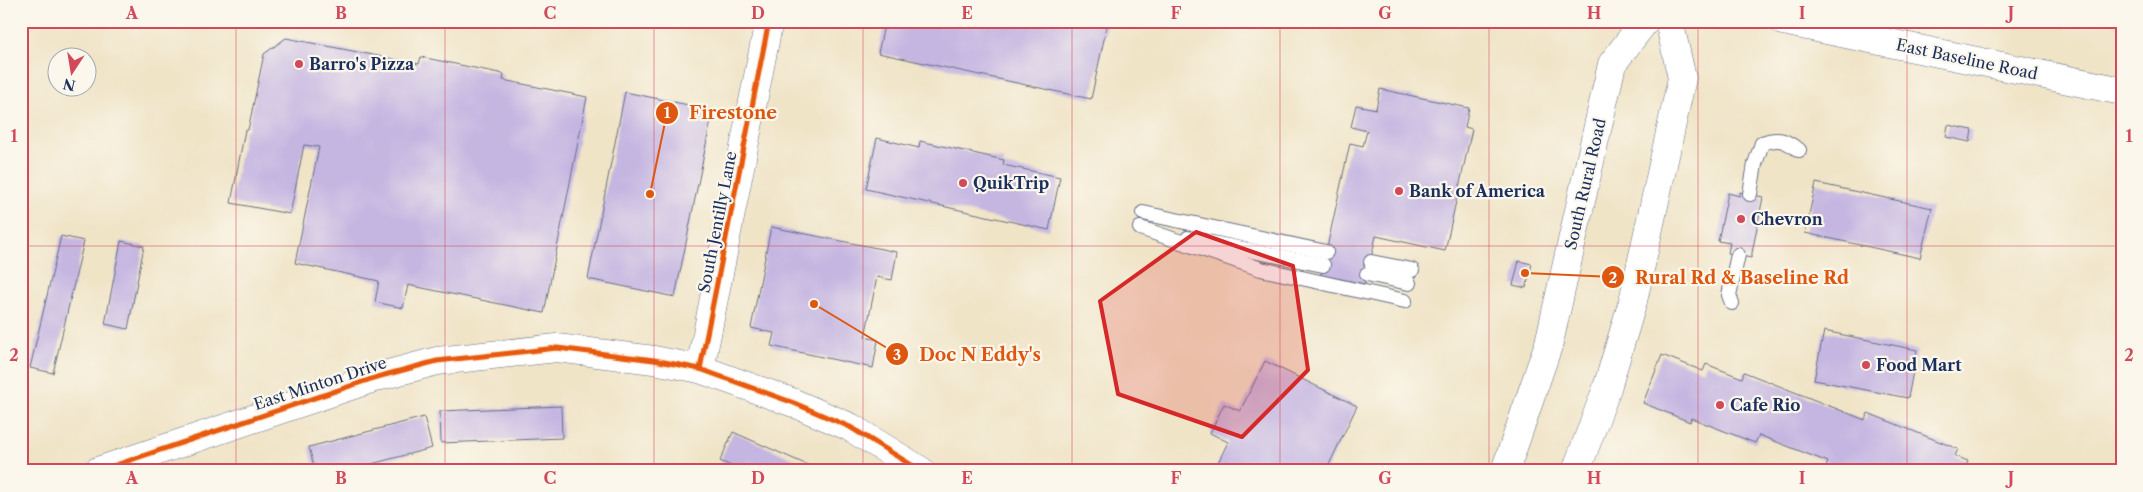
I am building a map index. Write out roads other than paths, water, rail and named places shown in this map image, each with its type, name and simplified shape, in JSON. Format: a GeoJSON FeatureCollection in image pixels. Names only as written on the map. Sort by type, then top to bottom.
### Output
{"type":"FeatureCollection","features":[{"type":"Feature","properties":{"kind":"main road","name":"South Jentilly Lane"},"geometry":{"type":"LineString","coordinates":[[700,369],[769,21]]}},
{"type":"Feature","properties":{"kind":"main road","name":"South Rural Road"},"geometry":{"type":"LineString","coordinates":[[1505,471],[1548,343],[1612,64],[1645,21]]}},
{"type":"Feature","properties":{"kind":"main road"},"geometry":{"type":"LineString","coordinates":[[1576,471],[1607,388],[1633,301],[1682,78],[1669,21]]}},
{"type":"Feature","properties":{"kind":"main road","name":"East Baseline Road"},"geometry":{"type":"LineString","coordinates":[[1783,21],[2122,91]]}},
{"type":"Feature","properties":{"kind":"main road","name":"East Minton Drive"},"geometry":{"type":"LineString","coordinates":[[98,471],[377,377],[438,361],[557,348],[635,357],[700,369],[794,403],[850,427],[921,471]]}},
{"type":"Feature","properties":{"kind":"lane"},"geometry":{"type":"LineString","coordinates":[[1750,194],[1755,164],[1762,143],[1771,140],[1784,140],[1799,150]]}},
{"type":"Feature","properties":{"kind":"lane"},"geometry":{"type":"LineString","coordinates":[[1144,213],[1324,258],[1140,228],[1261,269],[1405,301]]}},
{"type":"Feature","properties":{"kind":"lane"},"geometry":{"type":"LineString","coordinates":[[1732,303],[1729,295],[1738,255]]}},
{"type":"Feature","properties":{"kind":"lane"},"geometry":{"type":"LineString","coordinates":[[1369,268],[1411,276]]}},
{"type":"Feature","properties":{"kind":"place","name":"Barro's Pizza"},"geometry":{"type":"Point","coordinates":[299,64]}},
{"type":"Feature","properties":{"kind":"place","name":"QuikTrip"},"geometry":{"type":"Point","coordinates":[963,183]}},
{"type":"Feature","properties":{"kind":"place","name":"Bank of America"},"geometry":{"type":"Point","coordinates":[1399,191]}},
{"type":"Feature","properties":{"kind":"place","name":"Firestone"},"geometry":{"type":"Point","coordinates":[650,194]}},
{"type":"Feature","properties":{"kind":"place","name":"Chevron"},"geometry":{"type":"Point","coordinates":[1741,219]}},
{"type":"Feature","properties":{"kind":"place","name":"Rural Rd & Baseline Rd"},"geometry":{"type":"Point","coordinates":[1525,273]}},
{"type":"Feature","properties":{"kind":"place","name":"Doc N Eddy's"},"geometry":{"type":"Point","coordinates":[814,304]}},
{"type":"Feature","properties":{"kind":"place","name":"Food Mart"},"geometry":{"type":"Point","coordinates":[1866,365]}},
{"type":"Feature","properties":{"kind":"place","name":"Cafe Rio"},"geometry":{"type":"Point","coordinates":[1720,405]}}]}
